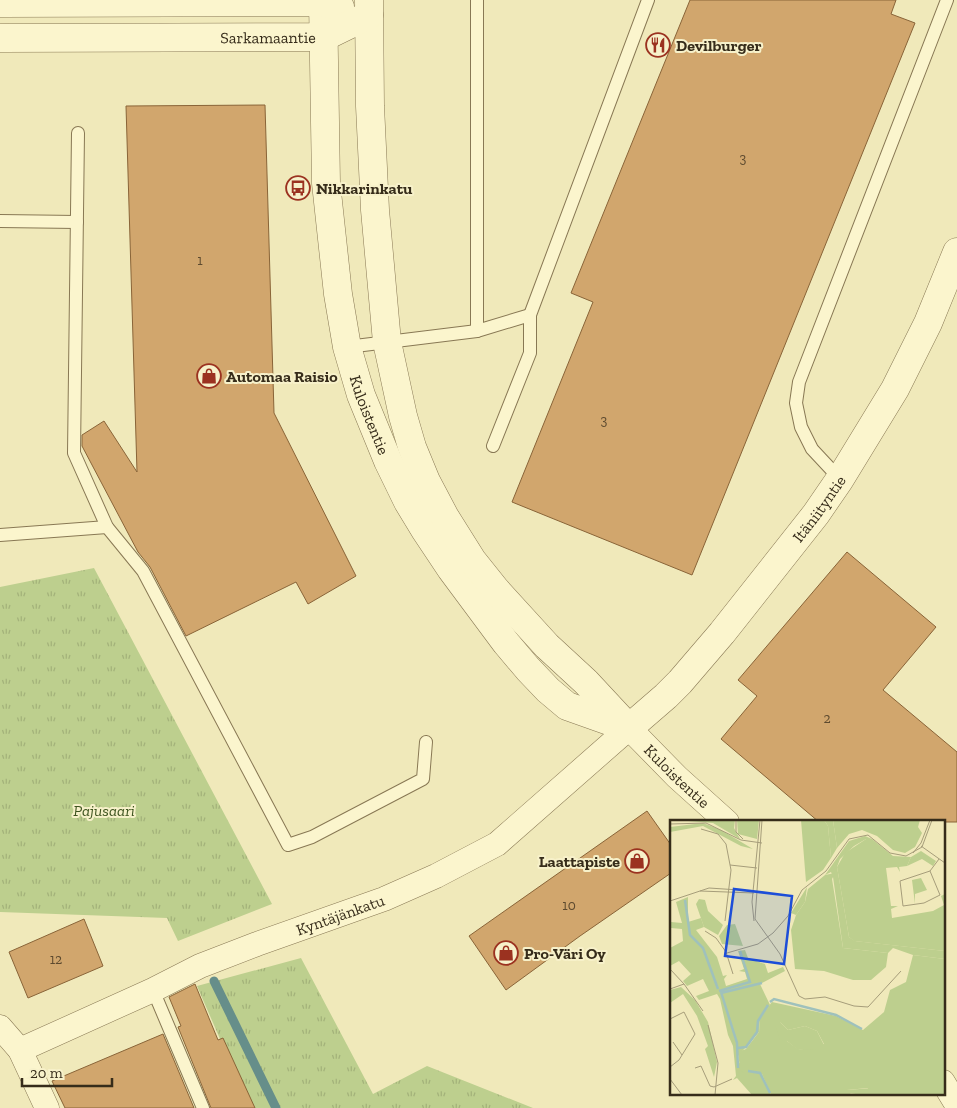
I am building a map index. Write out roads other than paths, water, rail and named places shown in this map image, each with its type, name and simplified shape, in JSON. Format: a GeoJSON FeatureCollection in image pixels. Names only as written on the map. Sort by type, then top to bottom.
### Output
{"type":"FeatureCollection","features":[{"type":"Feature","properties":{"kind":"street"},"geometry":{"type":"LineString","coordinates":[[0,3],[323,1],[369,8]]}},
{"type":"Feature","properties":{"kind":"street","name":"Kuloistentie"},"geometry":{"type":"LineString","coordinates":[[323,1],[326,183],[338,294],[347,347],[361,395],[388,461],[424,530],[471,598],[528,669],[567,706],[628,728]]}},
{"type":"Feature","properties":{"kind":"street","name":"Kuloistentie"},"geometry":{"type":"LineString","coordinates":[[369,8],[370,106],[375,210],[387,342],[403,416],[412,447],[426,481],[445,517],[472,560],[496,590],[547,646],[586,682],[628,728],[677,777],[725,820]]}},
{"type":"Feature","properties":{"kind":"street","name":"Sarkamaantie"},"geometry":{"type":"LineString","coordinates":[[0,38],[324,38],[369,8]]}},
{"type":"Feature","properties":{"kind":"street","name":"Itäniityntie"},"geometry":{"type":"LineString","coordinates":[[628,728],[680,682],[716,640],[816,514],[840,479],[895,389],[928,324],[957,252]]}},
{"type":"Feature","properties":{"kind":"street","name":"Kyntäjänkatu"},"geometry":{"type":"LineString","coordinates":[[20,1050],[153,990],[200,966],[384,899],[436,876],[497,844],[628,728]]}},
{"type":"Feature","properties":{"kind":"street"},"geometry":{"type":"LineString","coordinates":[[0,1027],[20,1050],[46,1108]]}},
{"type":"Feature","properties":{"kind":"street"},"geometry":{"type":"LineString","coordinates":[[944,1084],[957,1105]]}},
{"type":"Feature","properties":{"kind":"lane"},"geometry":{"type":"LineString","coordinates":[[477,331],[478,0]]}},
{"type":"Feature","properties":{"kind":"lane"},"geometry":{"type":"LineString","coordinates":[[493,446],[530,353],[530,315],[648,0]]}},
{"type":"Feature","properties":{"kind":"lane"},"geometry":{"type":"LineString","coordinates":[[840,479],[812,449],[801,428],[796,403],[799,382],[947,0]]}},
{"type":"Feature","properties":{"kind":"lane"},"geometry":{"type":"LineString","coordinates":[[78,133],[74,454],[107,527],[143,572],[288,845],[312,837],[423,779],[426,742]]}},
{"type":"Feature","properties":{"kind":"lane"},"geometry":{"type":"LineString","coordinates":[[0,220],[77,222]]}},
{"type":"Feature","properties":{"kind":"lane"},"geometry":{"type":"LineString","coordinates":[[347,347],[477,331],[530,315]]}},
{"type":"Feature","properties":{"kind":"lane"},"geometry":{"type":"LineString","coordinates":[[0,535],[107,527]]}},
{"type":"Feature","properties":{"kind":"lane"},"geometry":{"type":"LineString","coordinates":[[153,990],[204,1108]]}},
{"type":"Feature","properties":{"kind":"waterway"},"geometry":{"type":"LineString","coordinates":[[214,981],[276,1108]]}},
{"type":"Feature","properties":{"kind":"place","name":"Devilburger"},"geometry":{"type":"Point","coordinates":[658,45]}},
{"type":"Feature","properties":{"kind":"place","name":"Nikkarinkatu"},"geometry":{"type":"Point","coordinates":[298,188]}},
{"type":"Feature","properties":{"kind":"place","name":"Automaa Raisio"},"geometry":{"type":"Point","coordinates":[209,376]}},
{"type":"Feature","properties":{"kind":"place","name":"Laattapiste"},"geometry":{"type":"Point","coordinates":[637,861]}},
{"type":"Feature","properties":{"kind":"place","name":"Pro-Väri Oy"},"geometry":{"type":"Point","coordinates":[506,953]}},
{"type":"Feature","properties":{"kind":"park label","name":"Pajusaari"},"geometry":{"type":"Point","coordinates":[104,810]}}]}
